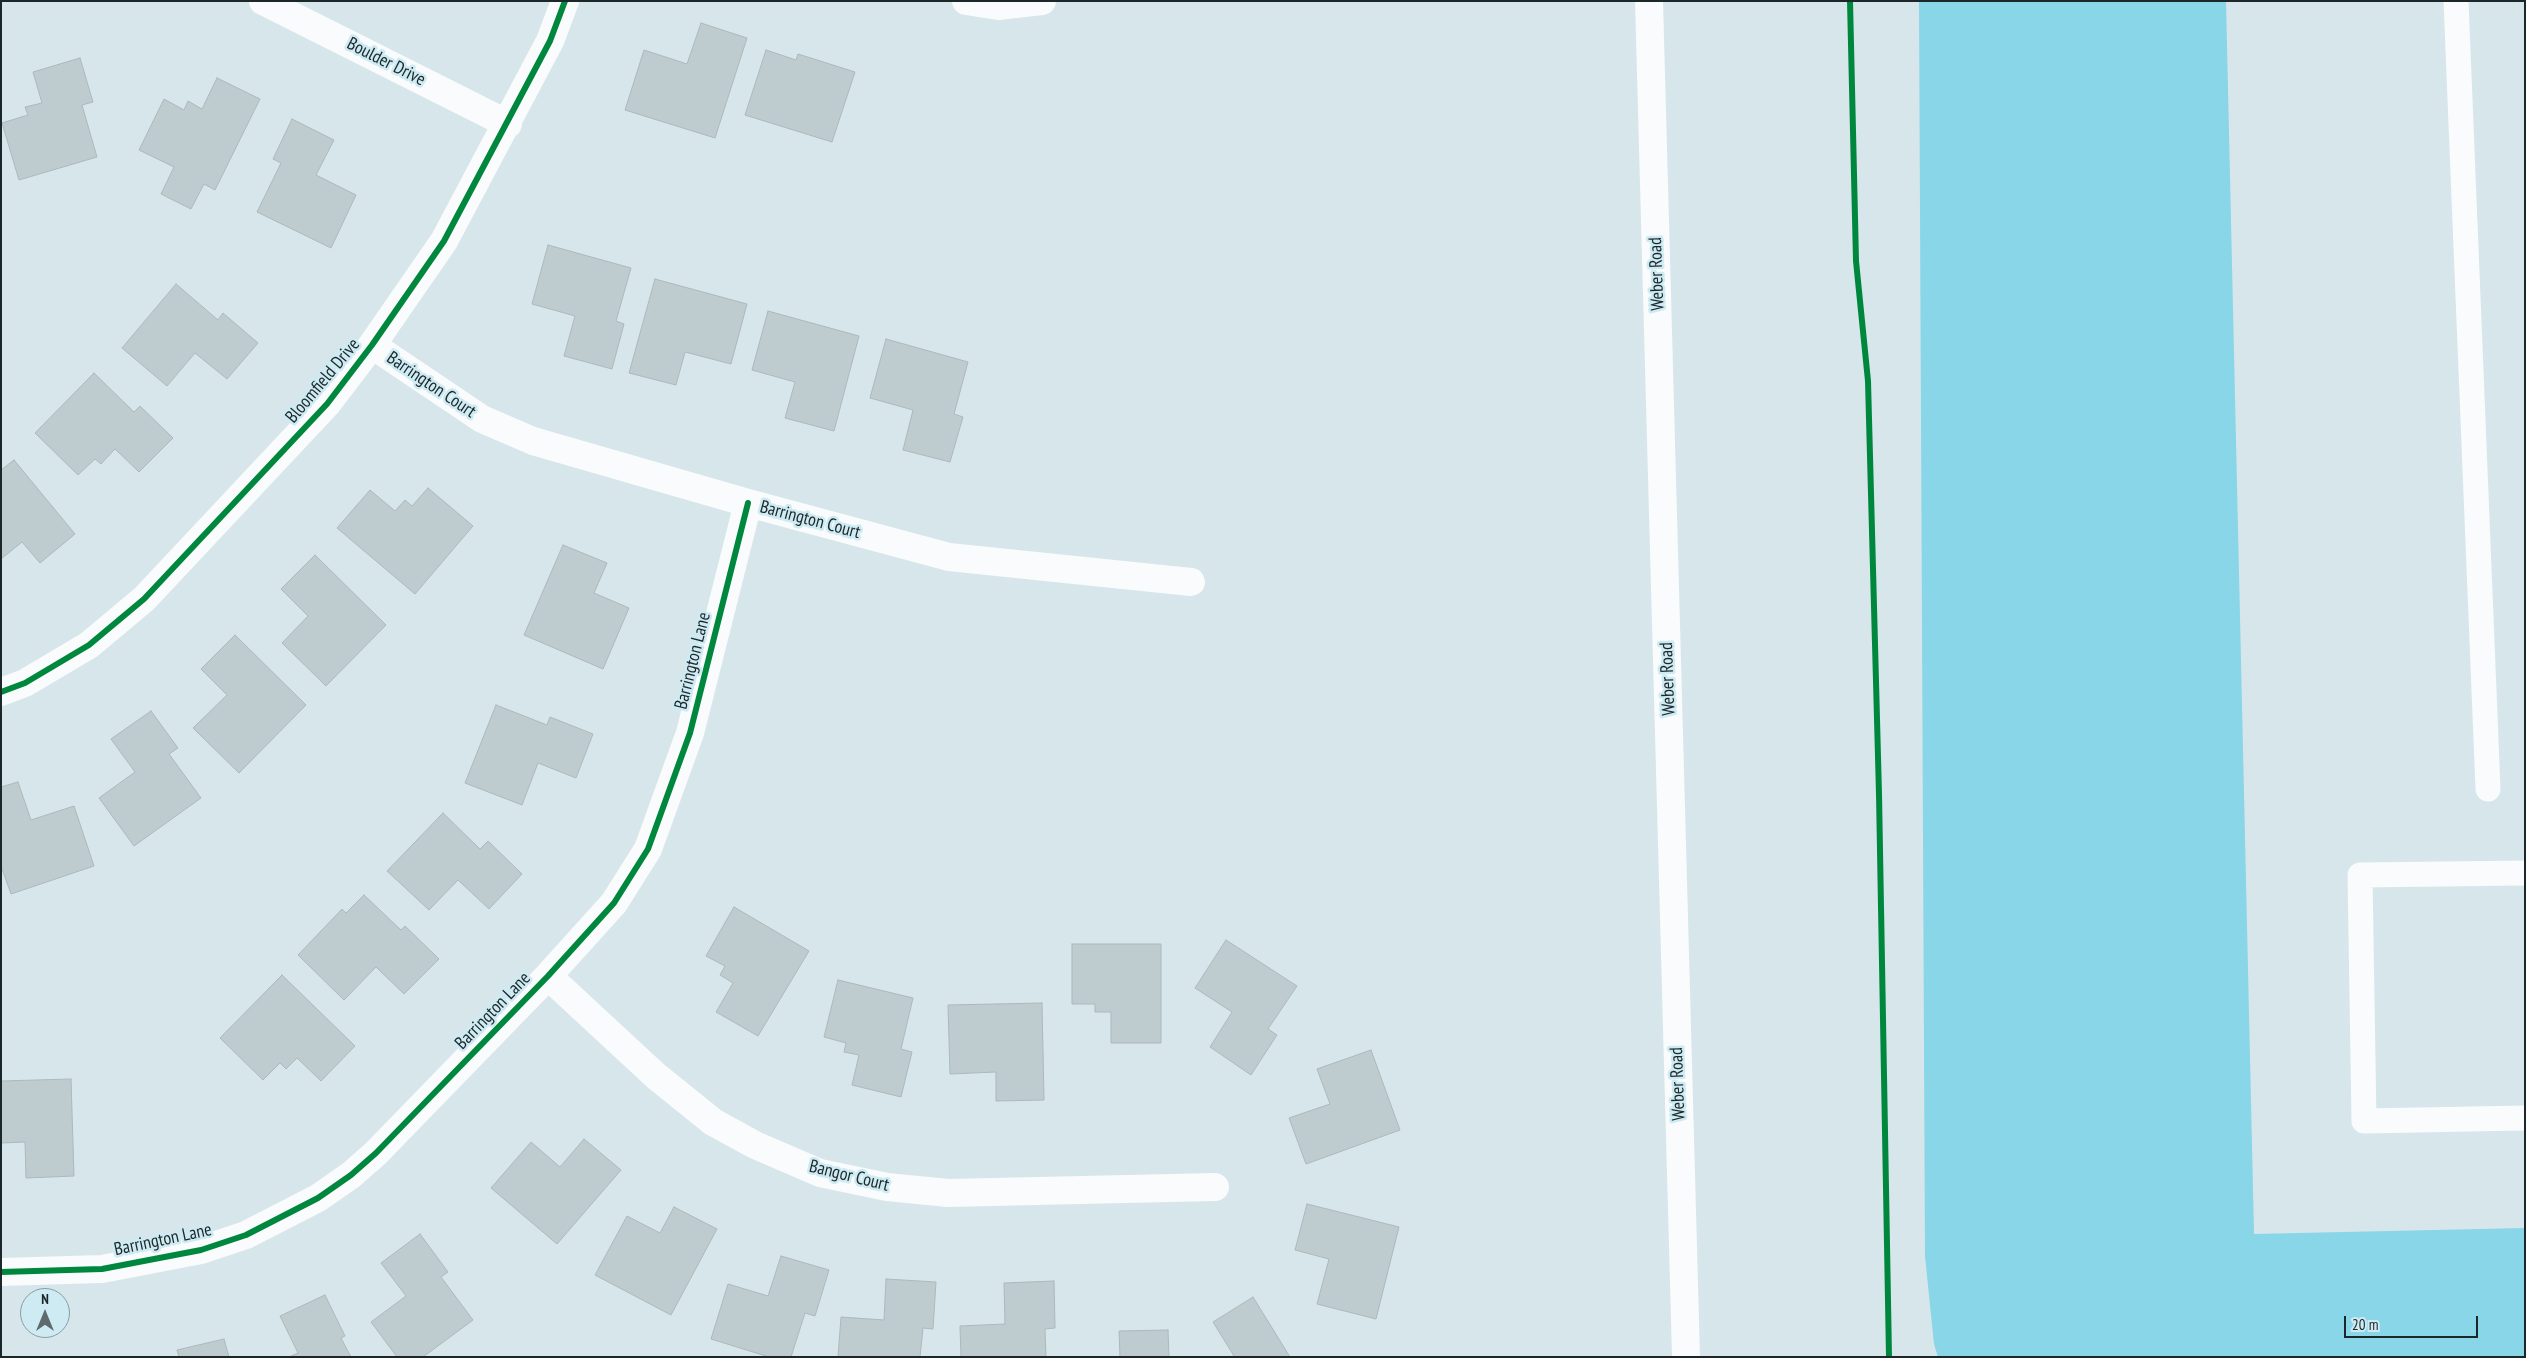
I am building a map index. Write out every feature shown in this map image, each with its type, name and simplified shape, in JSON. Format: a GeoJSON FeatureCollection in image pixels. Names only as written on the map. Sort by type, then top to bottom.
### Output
{"type":"FeatureCollection","features":[{"type":"Feature","properties":{"kind":"street","name":"Boulder Drive"},"geometry":{"type":"LineString","coordinates":[[264,1],[508,124]]}},
{"type":"Feature","properties":{"kind":"street","name":"Bloomfield Drive"},"geometry":{"type":"LineString","coordinates":[[1,692],[25,682],[89,645],[144,599],[327,404],[372,345],[444,241],[508,124],[550,41],[565,1]]}},
{"type":"Feature","properties":{"kind":"street"},"geometry":{"type":"LineString","coordinates":[[966,1],[998,6],[1042,1]]}},
{"type":"Feature","properties":{"kind":"street","name":"Weber Road"},"geometry":{"type":"LineString","coordinates":[[1649,1],[1686,1357]]}},
{"type":"Feature","properties":{"kind":"street","name":"Barrington Court"},"geometry":{"type":"LineString","coordinates":[[372,345],[482,419],[533,441],[748,503],[949,556],[1191,582]]}},
{"type":"Feature","properties":{"kind":"street","name":"Barrington Lane"},"geometry":{"type":"LineString","coordinates":[[1,1272],[102,1269],[201,1250],[246,1235],[318,1198],[351,1176],[376,1153],[548,976],[614,903],[648,849],[690,733],[748,503]]}},
{"type":"Feature","properties":{"kind":"street","name":"Bangor Court"},"geometry":{"type":"LineString","coordinates":[[548,976],[656,1076],[713,1122],[755,1145],[820,1172],[888,1187],[948,1193],[1215,1187]]}},
{"type":"Feature","properties":{"kind":"lane"},"geometry":{"type":"LineString","coordinates":[[2456,1],[2488,789]]}},
{"type":"Feature","properties":{"kind":"lane"},"geometry":{"type":"LineString","coordinates":[[2525,874],[2360,874],[2364,1121],[2525,1118]]}},
{"type":"Feature","properties":{"kind":"water"},"geometry":{"type":"Polygon","coordinates":[[[1919,1],[2226,1],[2254,1234],[2525,1228],[2525,1357],[1938,1357],[1934,1344],[1925,1256],[1919,1]]]}},
{"type":"Feature","properties":{"kind":"building"},"geometry":{"type":"Polygon","coordinates":[[[701,23],[747,38],[715,138],[625,110],[644,50],[687,64],[701,23]]]}},
{"type":"Feature","properties":{"kind":"building"},"geometry":{"type":"Polygon","coordinates":[[[766,50],[796,60],[798,54],[855,72],[832,142],[745,115],[766,50]]]}},
{"type":"Feature","properties":{"kind":"building"},"geometry":{"type":"Polygon","coordinates":[[[80,58],[93,102],[82,105],[97,157],[19,180],[2,123],[28,115],[25,107],[42,103],[33,72],[80,58]]]}},
{"type":"Feature","properties":{"kind":"building"},"geometry":{"type":"Polygon","coordinates":[[[217,78],[260,99],[215,190],[204,184],[191,209],[161,194],[174,167],[139,150],[164,99],[184,110],[188,101],[202,109],[217,78]]]}},
{"type":"Feature","properties":{"kind":"building"},"geometry":{"type":"Polygon","coordinates":[[[292,119],[334,140],[316,175],[356,195],[331,248],[257,212],[281,163],[273,159],[292,119]]]}},
{"type":"Feature","properties":{"kind":"building"},"geometry":{"type":"Polygon","coordinates":[[[548,245],[631,268],[616,321],[624,324],[612,369],[564,356],[575,316],[532,304],[548,245]]]}},
{"type":"Feature","properties":{"kind":"building"},"geometry":{"type":"Polygon","coordinates":[[[655,279],[747,304],[731,364],[685,352],[676,385],[629,373],[655,279]]]}},
{"type":"Feature","properties":{"kind":"building"},"geometry":{"type":"Polygon","coordinates":[[[176,284],[218,320],[223,313],[258,343],[227,379],[195,353],[167,386],[122,348],[176,284]]]}},
{"type":"Feature","properties":{"kind":"building"},"geometry":{"type":"Polygon","coordinates":[[[768,311],[859,336],[834,431],[785,418],[795,382],[752,370],[768,311]]]}},
{"type":"Feature","properties":{"kind":"building"},"geometry":{"type":"Polygon","coordinates":[[[886,339],[968,362],[954,414],[963,417],[950,462],[903,450],[913,410],[870,398],[886,339]]]}},
{"type":"Feature","properties":{"kind":"building"},"geometry":{"type":"Polygon","coordinates":[[[94,373],[134,412],[140,406],[173,438],[139,472],[115,449],[101,464],[95,459],[78,475],[35,433],[94,373]]]}},
{"type":"Feature","properties":{"kind":"building"},"geometry":{"type":"Polygon","coordinates":[[[14,460],[75,534],[40,563],[22,542],[1,559],[1,470],[14,460]]]}},
{"type":"Feature","properties":{"kind":"building"},"geometry":{"type":"Polygon","coordinates":[[[428,488],[473,526],[415,594],[337,528],[370,490],[395,511],[405,500],[412,506],[428,488]]]}},
{"type":"Feature","properties":{"kind":"building"},"geometry":{"type":"Polygon","coordinates":[[[563,545],[607,563],[594,593],[629,608],[603,669],[524,635],[563,545]]]}},
{"type":"Feature","properties":{"kind":"building"},"geometry":{"type":"Polygon","coordinates":[[[315,555],[386,625],[326,686],[282,643],[308,616],[281,589],[315,555]]]}},
{"type":"Feature","properties":{"kind":"building"},"geometry":{"type":"Polygon","coordinates":[[[235,635],[306,705],[239,773],[193,728],[227,695],[201,669],[235,635]]]}},
{"type":"Feature","properties":{"kind":"building"},"geometry":{"type":"Polygon","coordinates":[[[496,705],[547,725],[550,717],[593,734],[576,778],[538,763],[522,805],[465,783],[496,705]]]}},
{"type":"Feature","properties":{"kind":"building"},"geometry":{"type":"Polygon","coordinates":[[[151,711],[178,748],[169,754],[201,798],[134,846],[99,798],[135,772],[111,739],[151,711]]]}},
{"type":"Feature","properties":{"kind":"building"},"geometry":{"type":"Polygon","coordinates":[[[18,782],[31,820],[74,806],[94,866],[11,894],[1,866],[1,787],[18,782]]]}},
{"type":"Feature","properties":{"kind":"building"},"geometry":{"type":"Polygon","coordinates":[[[443,813],[480,849],[488,841],[522,874],[489,909],[458,880],[429,910],[387,871],[443,813]]]}},
{"type":"Feature","properties":{"kind":"building"},"geometry":{"type":"Polygon","coordinates":[[[364,895],[401,930],[405,926],[439,959],[404,994],[376,967],[344,1000],[298,955],[342,909],[346,913],[364,895]]]}},
{"type":"Feature","properties":{"kind":"building"},"geometry":{"type":"Polygon","coordinates":[[[734,907],[809,951],[758,1036],[716,1012],[733,983],[720,975],[725,966],[706,956],[734,907]]]}},
{"type":"Feature","properties":{"kind":"building"},"geometry":{"type":"Polygon","coordinates":[[[1226,940],[1297,986],[1268,1029],[1277,1035],[1251,1075],[1210,1047],[1232,1012],[1195,988],[1226,940]]]}},
{"type":"Feature","properties":{"kind":"building"},"geometry":{"type":"Polygon","coordinates":[[[1072,944],[1161,944],[1161,1043],[1111,1043],[1111,1012],[1095,1012],[1095,1004],[1072,1004],[1072,944]]]}},
{"type":"Feature","properties":{"kind":"building"},"geometry":{"type":"Polygon","coordinates":[[[282,975],[355,1046],[321,1081],[297,1058],[286,1069],[280,1063],[263,1080],[220,1038],[282,975]]]}},
{"type":"Feature","properties":{"kind":"building"},"geometry":{"type":"Polygon","coordinates":[[[838,980],[913,998],[901,1049],[912,1052],[901,1097],[852,1085],[859,1055],[844,1052],[846,1043],[824,1037],[838,980]]]}},
{"type":"Feature","properties":{"kind":"building"},"geometry":{"type":"Polygon","coordinates":[[[1042,1003],[1044,1100],[996,1101],[996,1072],[950,1074],[948,1005],[1042,1003]]]}},
{"type":"Feature","properties":{"kind":"building"},"geometry":{"type":"Polygon","coordinates":[[[1371,1050],[1400,1130],[1306,1164],[1289,1118],[1330,1104],[1317,1069],[1371,1050]]]}},
{"type":"Feature","properties":{"kind":"building"},"geometry":{"type":"Polygon","coordinates":[[[71,1079],[74,1176],[26,1178],[25,1142],[1,1143],[1,1081],[71,1079]]]}},
{"type":"Feature","properties":{"kind":"building"},"geometry":{"type":"Polygon","coordinates":[[[584,1139],[621,1170],[557,1244],[491,1188],[531,1142],[560,1167],[584,1139]]]}},
{"type":"Feature","properties":{"kind":"building"},"geometry":{"type":"Polygon","coordinates":[[[1307,1204],[1399,1227],[1376,1319],[1317,1304],[1329,1259],[1295,1250],[1307,1204]]]}},
{"type":"Feature","properties":{"kind":"building"},"geometry":{"type":"Polygon","coordinates":[[[674,1207],[717,1229],[671,1315],[595,1275],[627,1216],[660,1233],[674,1207]]]}},
{"type":"Feature","properties":{"kind":"building"},"geometry":{"type":"Polygon","coordinates":[[[420,1234],[448,1272],[441,1277],[473,1320],[423,1357],[397,1357],[371,1322],[406,1296],[381,1263],[420,1234]]]}},
{"type":"Feature","properties":{"kind":"building"},"geometry":{"type":"Polygon","coordinates":[[[781,1256],[829,1270],[815,1316],[805,1313],[791,1357],[769,1357],[711,1339],[728,1284],[768,1296],[781,1256]]]}},
{"type":"Feature","properties":{"kind":"building"},"geometry":{"type":"Polygon","coordinates":[[[886,1279],[936,1282],[933,1329],[923,1328],[920,1357],[838,1357],[841,1317],[884,1320],[886,1279]]]}},
{"type":"Feature","properties":{"kind":"building"},"geometry":{"type":"Polygon","coordinates":[[[1054,1281],[1055,1328],[1045,1329],[1046,1357],[961,1357],[960,1326],[1005,1324],[1004,1283],[1054,1281]]]}},
{"type":"Feature","properties":{"kind":"building"},"geometry":{"type":"Polygon","coordinates":[[[325,1295],[345,1336],[341,1338],[351,1357],[289,1357],[298,1353],[280,1316],[325,1295]]]}},
{"type":"Feature","properties":{"kind":"building"},"geometry":{"type":"Polygon","coordinates":[[[1253,1297],[1290,1357],[1232,1357],[1234,1356],[1213,1322],[1253,1297]]]}},
{"type":"Feature","properties":{"kind":"building"},"geometry":{"type":"Polygon","coordinates":[[[1168,1330],[1169,1357],[1120,1357],[1119,1331],[1168,1330]]]}},
{"type":"Feature","properties":{"kind":"building"},"geometry":{"type":"Polygon","coordinates":[[[224,1339],[229,1357],[179,1357],[177,1350],[224,1339]]]}},
{"type":"Feature","properties":{"kind":"cycle path"},"geometry":{"type":"LineString","coordinates":[[1,692],[25,683],[89,645],[144,599],[327,404],[372,345],[444,241],[550,41],[565,1]]}},
{"type":"Feature","properties":{"kind":"cycle path"},"geometry":{"type":"LineString","coordinates":[[1850,1],[1856,261],[1868,381],[1879,794],[1889,1357]]}},
{"type":"Feature","properties":{"kind":"cycle path"},"geometry":{"type":"LineString","coordinates":[[1,1272],[102,1269],[201,1250],[246,1235],[318,1198],[351,1175],[376,1153],[548,976],[614,903],[648,849],[690,733],[748,503]]}}]}
